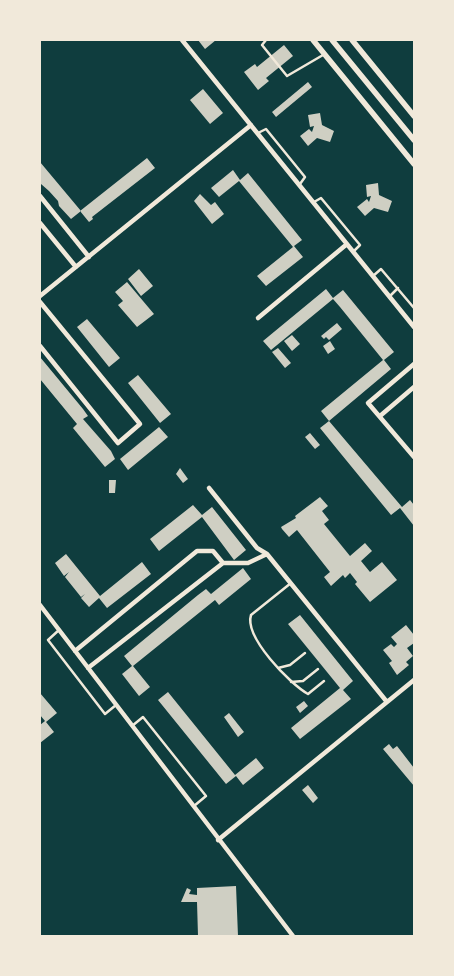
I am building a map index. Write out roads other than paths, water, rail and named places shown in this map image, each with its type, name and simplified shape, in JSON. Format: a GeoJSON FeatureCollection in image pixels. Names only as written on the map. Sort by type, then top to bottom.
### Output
{"type":"FeatureCollection","features":[{"type":"Feature","properties":{"kind":"street"},"geometry":{"type":"LineString","coordinates":[[182,40],[414,327]]}},
{"type":"Feature","properties":{"kind":"street"},"geometry":{"type":"LineString","coordinates":[[313,40],[414,164]]}},
{"type":"Feature","properties":{"kind":"street"},"geometry":{"type":"LineString","coordinates":[[332,40],[414,140]]}},
{"type":"Feature","properties":{"kind":"street"},"geometry":{"type":"LineString","coordinates":[[352,40],[414,116]]}},
{"type":"Feature","properties":{"kind":"street"},"geometry":{"type":"LineString","coordinates":[[40,296],[251,126]]}},
{"type":"Feature","properties":{"kind":"street"},"geometry":{"type":"LineString","coordinates":[[40,196],[89,257]]}},
{"type":"Feature","properties":{"kind":"street"},"geometry":{"type":"LineString","coordinates":[[40,223],[76,267]]}},
{"type":"Feature","properties":{"kind":"street"},"geometry":{"type":"LineString","coordinates":[[258,318],[347,244]]}},
{"type":"Feature","properties":{"kind":"street"},"geometry":{"type":"LineString","coordinates":[[40,302],[140,424],[118,443],[40,346]]}},
{"type":"Feature","properties":{"kind":"street"},"geometry":{"type":"LineString","coordinates":[[414,364],[368,402],[414,457]]}},
{"type":"Feature","properties":{"kind":"street"},"geometry":{"type":"LineString","coordinates":[[380,416],[414,387]]}},
{"type":"Feature","properties":{"kind":"street"},"geometry":{"type":"LineString","coordinates":[[209,488],[257,548],[268,554],[387,702]]}},
{"type":"Feature","properties":{"kind":"street"},"geometry":{"type":"LineString","coordinates":[[76,651],[197,551],[212,551],[223,563]]}},
{"type":"Feature","properties":{"kind":"street"},"geometry":{"type":"LineString","coordinates":[[88,668],[223,563],[248,563],[268,554]]}},
{"type":"Feature","properties":{"kind":"street"},"geometry":{"type":"LineString","coordinates":[[41,607],[293,936]]}},
{"type":"Feature","properties":{"kind":"street"},"geometry":{"type":"LineString","coordinates":[[218,840],[414,680]]}},
{"type":"Feature","properties":{"kind":"lane"},"geometry":{"type":"LineString","coordinates":[[266,40],[262,45],[287,76],[325,54]]}},
{"type":"Feature","properties":{"kind":"lane"},"geometry":{"type":"LineString","coordinates":[[257,134],[266,129],[294,163],[305,177],[299,185]]}},
{"type":"Feature","properties":{"kind":"lane"},"geometry":{"type":"LineString","coordinates":[[313,203],[321,198],[360,245],[353,252]]}},
{"type":"Feature","properties":{"kind":"lane"},"geometry":{"type":"LineString","coordinates":[[372,276],[381,269],[414,308]]}},
{"type":"Feature","properties":{"kind":"lane"},"geometry":{"type":"LineString","coordinates":[[389,296],[398,288]]}},
{"type":"Feature","properties":{"kind":"lane"},"geometry":{"type":"LineString","coordinates":[[291,583],[251,615],[249,621],[256,639],[290,682],[308,694],[324,681]]}},
{"type":"Feature","properties":{"kind":"lane"},"geometry":{"type":"LineString","coordinates":[[60,630],[48,640],[53,647],[105,714],[116,706]]}},
{"type":"Feature","properties":{"kind":"lane"},"geometry":{"type":"LineString","coordinates":[[278,668],[290,666],[305,653]]}},
{"type":"Feature","properties":{"kind":"lane"},"geometry":{"type":"LineString","coordinates":[[290,682],[303,681],[318,669]]}},
{"type":"Feature","properties":{"kind":"lane"},"geometry":{"type":"LineString","coordinates":[[132,726],[143,717],[206,796],[193,807]]}}]}
